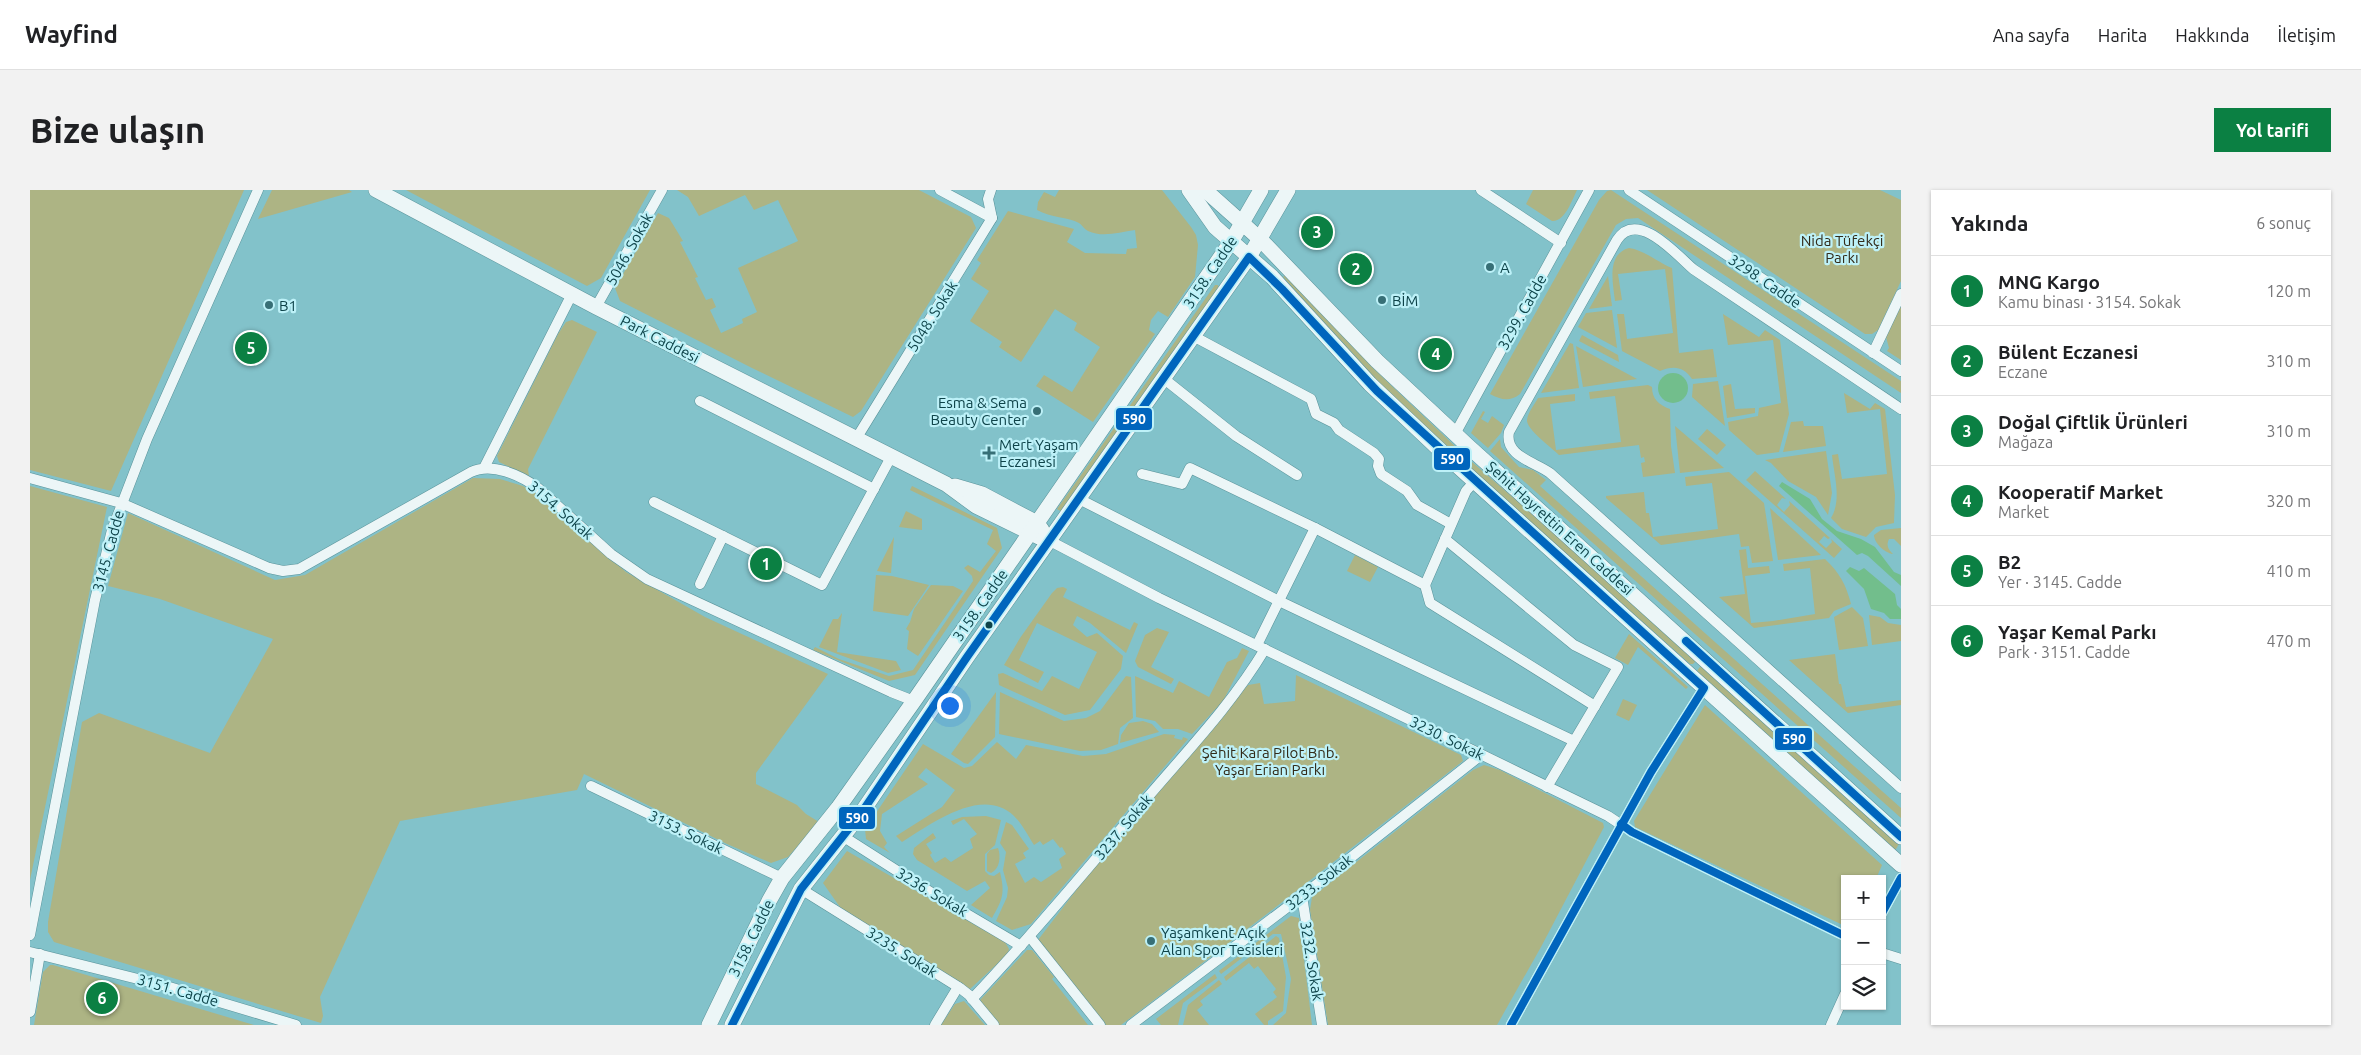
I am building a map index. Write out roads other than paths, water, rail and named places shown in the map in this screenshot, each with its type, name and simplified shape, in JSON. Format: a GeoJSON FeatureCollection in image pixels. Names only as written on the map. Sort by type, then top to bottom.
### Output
{"type":"FeatureCollection","features":[{"type":"Feature","properties":{"kind":"street","name":"3145. Cadde"},"geometry":{"type":"LineString","coordinates":[[30,934],[97,593],[121,503],[153,423],[258,190]]}},
{"type":"Feature","properties":{"kind":"street","name":"Park Caddesi"},"geometry":{"type":"LineString","coordinates":[[376,190],[596,307],[946,484],[976,506],[1033,528],[1050,540]]}},
{"type":"Feature","properties":{"kind":"street","name":"5046. Sokak"},"geometry":{"type":"LineString","coordinates":[[596,307],[662,190]]}},
{"type":"Feature","properties":{"kind":"street"},"geometry":{"type":"LineString","coordinates":[[940,190],[992,218]]}},
{"type":"Feature","properties":{"kind":"street"},"geometry":{"type":"LineString","coordinates":[[991,190],[988,199],[992,218]]}},
{"type":"Feature","properties":{"kind":"street","name":"Şehit Hayrettin Eren Caddesi"},"geometry":{"type":"LineString","coordinates":[[1189,190],[1215,227],[1272,278],[1370,384],[1474,482],[1901,865]]}},
{"type":"Feature","properties":{"kind":"street","name":"Şehit Hayrettin Eren Caddesi"},"geometry":{"type":"LineString","coordinates":[[1205,190],[1261,240],[1377,361],[1455,434],[1901,837]]}},
{"type":"Feature","properties":{"kind":"street","name":"3158. Cadde"},"geometry":{"type":"LineString","coordinates":[[709,1025],[782,878],[838,808],[914,701],[1231,242],[1261,190]]}},
{"type":"Feature","properties":{"kind":"street","name":"3158. Cadde"},"geometry":{"type":"LineString","coordinates":[[732,1025],[801,889],[844,837],[1079,498],[1249,258],[1288,190]]}},
{"type":"Feature","properties":{"kind":"street"},"geometry":{"type":"LineString","coordinates":[[1480,190],[1561,243]]}},
{"type":"Feature","properties":{"kind":"street","name":"3299. Cadde"},"geometry":{"type":"LineString","coordinates":[[1455,434],[1589,190]]}},
{"type":"Feature","properties":{"kind":"street","name":"3298. Cadde"},"geometry":{"type":"LineString","coordinates":[[1629,190],[1901,371]]}},
{"type":"Feature","properties":{"kind":"street","name":"5048. Sokak"},"geometry":{"type":"LineString","coordinates":[[856,439],[992,218]]}},
{"type":"Feature","properties":{"kind":"street"},"geometry":{"type":"LineString","coordinates":[[1901,408],[1693,269],[1679,255],[1646,232],[1634,229],[1623,233],[1617,240],[1509,432],[1508,439],[1514,451],[1550,474],[1901,788]]}},
{"type":"Feature","properties":{"kind":"street"},"geometry":{"type":"LineString","coordinates":[[30,478],[121,503],[269,568],[291,571],[300,569],[471,472],[484,468],[572,294]]}},
{"type":"Feature","properties":{"kind":"street"},"geometry":{"type":"LineString","coordinates":[[1872,352],[1901,294]]}},
{"type":"Feature","properties":{"kind":"street"},"geometry":{"type":"LineString","coordinates":[[1193,336],[1311,399],[1316,414],[1334,423],[1339,430],[1374,453],[1379,459],[1378,466],[1381,474],[1407,491],[1417,505],[1451,524]]}},
{"type":"Feature","properties":{"kind":"street"},"geometry":{"type":"LineString","coordinates":[[1164,378],[1236,436],[1297,475]]}},
{"type":"Feature","properties":{"kind":"street"},"geometry":{"type":"LineString","coordinates":[[700,401],[874,489]]}},
{"type":"Feature","properties":{"kind":"street"},"geometry":{"type":"LineString","coordinates":[[654,502],[822,585],[891,457]]}},
{"type":"Feature","properties":{"kind":"street","name":"3154. Sokak"},"geometry":{"type":"LineString","coordinates":[[484,468],[509,473],[531,483],[615,557],[658,585],[890,692],[914,701]]}},
{"type":"Feature","properties":{"kind":"street"},"geometry":{"type":"LineString","coordinates":[[1142,474],[1182,484],[1190,468],[1314,528],[1424,585]]}},
{"type":"Feature","properties":{"kind":"street"},"geometry":{"type":"LineString","coordinates":[[1474,482],[1466,491],[1424,585],[1430,603],[1480,636],[1595,706]]}},
{"type":"Feature","properties":{"kind":"street"},"geometry":{"type":"LineString","coordinates":[[1079,498],[1279,601],[1574,741]]}},
{"type":"Feature","properties":{"kind":"street","name":"3237. Sokak"},"geometry":{"type":"LineString","coordinates":[[972,998],[1030,937],[1230,700],[1261,647],[1279,601],[1314,528]]}},
{"type":"Feature","properties":{"kind":"street"},"geometry":{"type":"LineString","coordinates":[[700,584],[723,536]]}},
{"type":"Feature","properties":{"kind":"street"},"geometry":{"type":"LineString","coordinates":[[1445,539],[1574,645],[1618,667],[1547,788]]}},
{"type":"Feature","properties":{"kind":"street","name":"3230. Sokak"},"geometry":{"type":"LineString","coordinates":[[1050,540],[1261,647],[1547,788],[1608,816],[1632,832],[1841,934]]}},
{"type":"Feature","properties":{"kind":"street"},"geometry":{"type":"LineString","coordinates":[[1511,1025],[1621,824],[1685,714],[1704,688]]}},
{"type":"Feature","properties":{"kind":"street","name":"3233. Sokak"},"geometry":{"type":"LineString","coordinates":[[1131,1025],[1302,896],[1481,755]]}},
{"type":"Feature","properties":{"kind":"street","name":"3153. Sokak"},"geometry":{"type":"LineString","coordinates":[[590,786],[782,878]]}},
{"type":"Feature","properties":{"kind":"street","name":"3236. Sokak"},"geometry":{"type":"LineString","coordinates":[[844,837],[930,892],[1022,946]]}},
{"type":"Feature","properties":{"kind":"street"},"geometry":{"type":"LineString","coordinates":[[782,878],[801,889]]}},
{"type":"Feature","properties":{"kind":"street"},"geometry":{"type":"LineString","coordinates":[[1886,905],[1901,878]]}},
{"type":"Feature","properties":{"kind":"street","name":"3235. Sokak"},"geometry":{"type":"LineString","coordinates":[[801,889],[958,987],[972,998],[994,1025]]}},
{"type":"Feature","properties":{"kind":"street","name":"3232. Sokak"},"geometry":{"type":"LineString","coordinates":[[1302,896],[1322,1025]]}},
{"type":"Feature","properties":{"kind":"street"},"geometry":{"type":"LineString","coordinates":[[1030,937],[1100,1025]]}},
{"type":"Feature","properties":{"kind":"street"},"geometry":{"type":"LineString","coordinates":[[30,1012],[35,953]]}},
{"type":"Feature","properties":{"kind":"street","name":"3151. Cadde"},"geometry":{"type":"LineString","coordinates":[[35,953],[166,986],[296,1025]]}},
{"type":"Feature","properties":{"kind":"street"},"geometry":{"type":"LineString","coordinates":[[1886,954],[1901,959]]}},
{"type":"Feature","properties":{"kind":"street"},"geometry":{"type":"LineString","coordinates":[[935,1025],[958,987]]}},
{"type":"Feature","properties":{"kind":"street"},"geometry":{"type":"LineString","coordinates":[[1832,1025],[1841,1004]]}},
{"type":"Feature","properties":{"kind":"place","name":"Doğal Çiftlik Ürünleri"},"geometry":{"type":"Point","coordinates":[1317,232]}},
{"type":"Feature","properties":{"kind":"place","name":"A"},"geometry":{"type":"Point","coordinates":[1490,267]}},
{"type":"Feature","properties":{"kind":"place","name":"Bülent Eczanesi"},"geometry":{"type":"Point","coordinates":[1356,269]}},
{"type":"Feature","properties":{"kind":"place","name":"BİM"},"geometry":{"type":"Point","coordinates":[1382,300]}},
{"type":"Feature","properties":{"kind":"place","name":"B1"},"geometry":{"type":"Point","coordinates":[269,305]}},
{"type":"Feature","properties":{"kind":"place","name":"B2"},"geometry":{"type":"Point","coordinates":[251,348]}},
{"type":"Feature","properties":{"kind":"place","name":"Kooperatif Market"},"geometry":{"type":"Point","coordinates":[1436,354]}},
{"type":"Feature","properties":{"kind":"place","name":"Esma & Sema Beauty Center"},"geometry":{"type":"Point","coordinates":[1037,411]}},
{"type":"Feature","properties":{"kind":"place","name":"Mert Yaşam Eczanesi"},"geometry":{"type":"Point","coordinates":[989,453]}},
{"type":"Feature","properties":{"kind":"place","name":"MNG Kargo"},"geometry":{"type":"Point","coordinates":[766,564]}},
{"type":"Feature","properties":{"kind":"place","name":"Yaşamkent Açık Alan Spor Tesisleri"},"geometry":{"type":"Point","coordinates":[1151,941]}},
{"type":"Feature","properties":{"kind":"place","name":"Yaşar Kemal Parkı"},"geometry":{"type":"Point","coordinates":[102,998]}},
{"type":"Feature","properties":{"kind":"park label","name":"Nida Tüfekçi Parkı"},"geometry":{"type":"Point","coordinates":[1842,248]}},
{"type":"Feature","properties":{"kind":"park label","name":"Şehit Kara Pilot Bnb. Yaşar Erian Parkı"},"geometry":{"type":"Point","coordinates":[1270,760]}}]}
